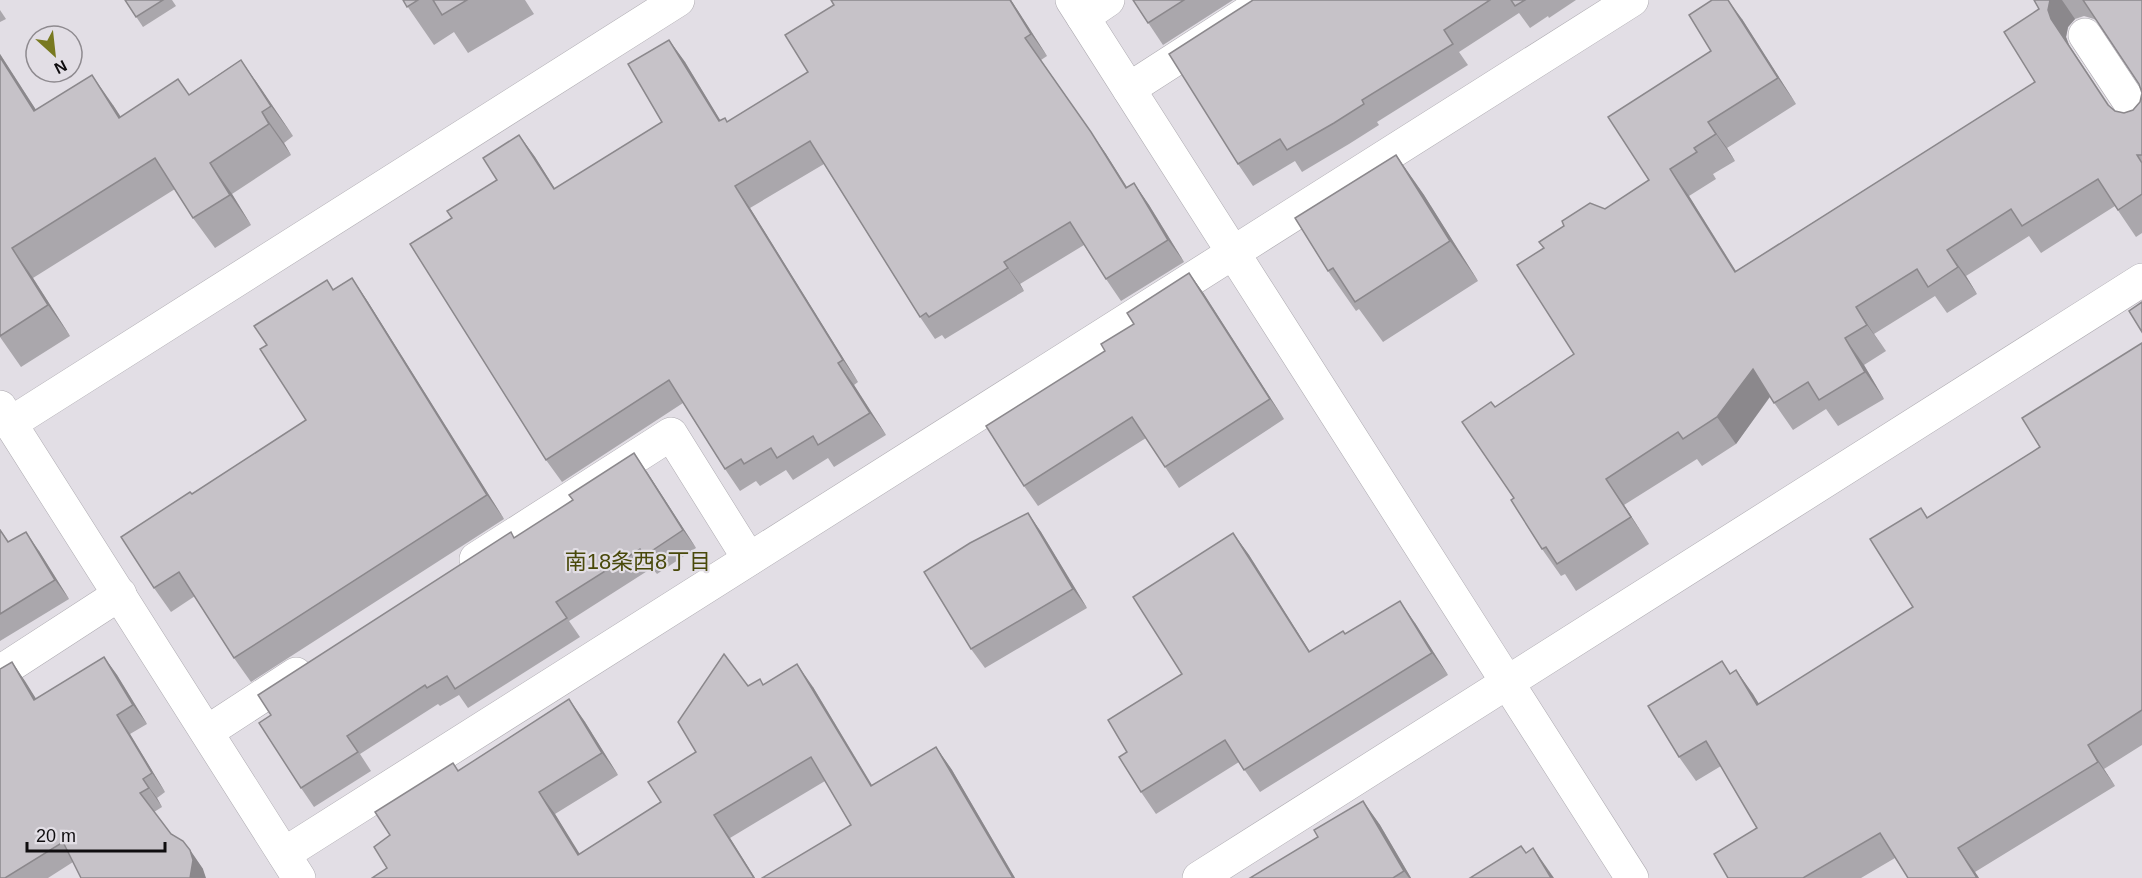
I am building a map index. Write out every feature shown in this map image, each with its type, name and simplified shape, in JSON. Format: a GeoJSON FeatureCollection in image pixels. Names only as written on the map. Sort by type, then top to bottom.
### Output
{"type":"FeatureCollection","features":[{"type":"Feature","properties":{"kind":"street"},"geometry":{"type":"LineString","coordinates":[[678,0],[5,415],[292,866],[749,559],[1632,0]]}},
{"type":"Feature","properties":{"kind":"street"},"geometry":{"type":"LineString","coordinates":[[1129,89],[1267,0]]}},
{"type":"Feature","properties":{"kind":"street"},"geometry":{"type":"LineString","coordinates":[[1088,6],[1129,89],[1632,878]]}},
{"type":"Feature","properties":{"kind":"street"},"geometry":{"type":"LineString","coordinates":[[2085,35],[2142,121]]}},
{"type":"Feature","properties":{"kind":"street"},"geometry":{"type":"LineString","coordinates":[[1199,878],[2142,280]]}},
{"type":"Feature","properties":{"kind":"street"},"geometry":{"type":"LineString","coordinates":[[449,576],[671,434],[749,559]]}},
{"type":"Feature","properties":{"kind":"street"},"geometry":{"type":"LineString","coordinates":[[0,672],[120,594]]}},
{"type":"Feature","properties":{"kind":"street"},"geometry":{"type":"LineString","coordinates":[[207,732],[318,660]]}},
{"type":"Feature","properties":{"kind":"building"},"geometry":{"type":"Polygon","coordinates":[[[125,0],[163,0],[136,17],[125,0]]]}},
{"type":"Feature","properties":{"kind":"building"},"geometry":{"type":"Polygon","coordinates":[[[403,0],[418,0],[407,7],[403,0]]]}},
{"type":"Feature","properties":{"kind":"building"},"geometry":{"type":"Polygon","coordinates":[[[433,0],[467,0],[442,15],[433,0]]]}},
{"type":"Feature","properties":{"kind":"building"},"geometry":{"type":"Polygon","coordinates":[[[831,0],[1010,0],[1031,34],[1025,38],[1091,132],[1126,188],[1134,183],[1168,240],[1106,279],[1070,222],[1004,262],[1008,268],[929,317],[926,313],[920,317],[810,141],[735,186],[843,360],[838,363],[870,413],[818,445],[813,436],[777,458],[771,448],[744,464],[741,459],[725,469],[669,380],[546,460],[410,244],[452,218],[447,211],[497,180],[483,158],[519,135],[554,189],[662,122],[628,64],[669,40],[719,121],[725,118],[727,122],[808,72],[785,35],[834,5],[831,0]]]}},
{"type":"Feature","properties":{"kind":"building"},"geometry":{"type":"Polygon","coordinates":[[[1133,0],[1184,0],[1148,23],[1133,0]]]}},
{"type":"Feature","properties":{"kind":"building"},"geometry":{"type":"Polygon","coordinates":[[[1253,0],[1490,0],[1444,30],[1453,44],[1362,100],[1364,104],[1287,150],[1280,139],[1238,164],[1169,54],[1253,0]]]}},
{"type":"Feature","properties":{"kind":"building"},"geometry":{"type":"Polygon","coordinates":[[[1511,0],[1525,0],[1515,6],[1511,0]]]}},
{"type":"Feature","properties":{"kind":"building"},"geometry":{"type":"Polygon","coordinates":[[[1712,0],[1728,0],[1778,78],[1708,122],[1716,134],[1694,148],[1697,152],[1670,169],[1735,272],[2035,82],[2004,32],[2039,9],[2034,0],[2050,0],[2048,10],[2051,19],[2108,105],[2115,111],[2124,113],[2133,110],[2140,102],[2142,93],[2142,155],[2137,155],[2142,163],[2142,194],[2118,210],[2098,179],[2022,226],[2011,209],[1947,250],[1958,267],[1928,287],[1917,269],[1856,307],[1867,325],[1845,338],[1865,372],[1819,400],[1808,382],[1774,403],[1753,369],[1717,417],[1683,439],[1678,432],[1606,479],[1631,517],[1557,564],[1546,547],[1542,549],[1511,500],[1514,498],[1462,422],[1491,402],[1495,407],[1574,354],[1517,265],[1544,248],[1539,242],[1564,226],[1562,221],[1590,203],[1605,209],[1649,180],[1608,117],[1711,51],[1689,15],[1712,0]]]}},
{"type":"Feature","properties":{"kind":"building"},"geometry":{"type":"Polygon","coordinates":[[[2083,0],[2142,0],[2142,93],[2139,84],[2083,0]]]}},
{"type":"Feature","properties":{"kind":"building"},"geometry":{"type":"Polygon","coordinates":[[[0,57],[34,111],[78,84],[84,84],[84,80],[92,75],[119,118],[178,79],[189,95],[241,60],[271,106],[262,112],[269,124],[210,163],[230,195],[193,218],[155,158],[12,248],[48,305],[0,336],[0,57]]]}},
{"type":"Feature","properties":{"kind":"building"},"geometry":{"type":"Polygon","coordinates":[[[1396,155],[1450,241],[1355,302],[1333,268],[1328,271],[1295,218],[1396,155]]]}},
{"type":"Feature","properties":{"kind":"building"},"geometry":{"type":"Polygon","coordinates":[[[1189,273],[1270,399],[1165,467],[1132,417],[1024,486],[986,426],[1105,351],[1101,344],[1134,324],[1127,313],[1189,273]]]}},
{"type":"Feature","properties":{"kind":"building"},"geometry":{"type":"Polygon","coordinates":[[[352,278],[487,495],[234,658],[179,572],[154,588],[121,537],[306,420],[260,349],[267,345],[254,326],[327,280],[333,290],[352,278]]]}},
{"type":"Feature","properties":{"kind":"building"},"geometry":{"type":"Polygon","coordinates":[[[2142,302],[2142,332],[2129,311],[2142,302]]]}},
{"type":"Feature","properties":{"kind":"building"},"geometry":{"type":"Polygon","coordinates":[[[2142,343],[2142,710],[2088,745],[2098,762],[1958,848],[1977,878],[1908,878],[1880,833],[1803,878],[1728,878],[1714,854],[1757,828],[1706,741],[1679,757],[1648,706],[1722,661],[1730,674],[1736,670],[1757,705],[1913,607],[1870,539],[1921,508],[1927,518],[2040,447],[2022,418],[2142,343]]]}},
{"type":"Feature","properties":{"kind":"building"},"geometry":{"type":"Polygon","coordinates":[[[634,453],[683,530],[644,556],[640,549],[556,602],[567,618],[455,689],[447,676],[427,688],[425,685],[347,736],[358,752],[301,788],[259,723],[271,715],[258,695],[511,532],[514,538],[573,500],[569,495],[634,453]]]}},
{"type":"Feature","properties":{"kind":"building"},"geometry":{"type":"Polygon","coordinates":[[[1028,513],[1073,589],[971,649],[924,572],[970,543],[1028,513]]]}},
{"type":"Feature","properties":{"kind":"building"},"geometry":{"type":"Polygon","coordinates":[[[0,530],[8,542],[26,532],[55,580],[0,614],[0,530]]]}},
{"type":"Feature","properties":{"kind":"building"},"geometry":{"type":"Polygon","coordinates":[[[1233,533],[1309,652],[1343,631],[1345,634],[1400,601],[1432,653],[1244,770],[1225,740],[1141,792],[1119,757],[1127,752],[1108,720],[1182,674],[1133,597],[1233,533]]]}},
{"type":"Feature","properties":{"kind":"building"},"geometry":{"type":"Polygon","coordinates":[[[724,654],[748,686],[760,679],[763,685],[797,664],[871,786],[936,747],[1013,878],[762,878],[851,825],[811,757],[714,815],[754,878],[372,878],[387,868],[374,847],[390,835],[375,812],[453,763],[458,771],[569,699],[602,753],[539,792],[578,855],[661,802],[648,782],[696,752],[678,722],[724,654]]]}},
{"type":"Feature","properties":{"kind":"building"},"geometry":{"type":"Polygon","coordinates":[[[104,657],[133,705],[117,715],[152,773],[143,779],[149,788],[140,793],[171,834],[183,841],[190,850],[193,860],[190,878],[81,878],[63,842],[5,878],[0,878],[0,669],[12,662],[34,700],[104,657]]]}},
{"type":"Feature","properties":{"kind":"building"},"geometry":{"type":"Polygon","coordinates":[[[1363,801],[1404,871],[1393,878],[1250,878],[1318,837],[1314,830],[1363,801]]]}},
{"type":"Feature","properties":{"kind":"building"},"geometry":{"type":"Polygon","coordinates":[[[1521,846],[1526,853],[1533,848],[1551,878],[1470,878],[1521,846]]]}},
{"type":"Feature","properties":{"kind":"district","name":"南18条西8丁目"},"geometry":{"type":"Point","coordinates":[638,561]}}]}
